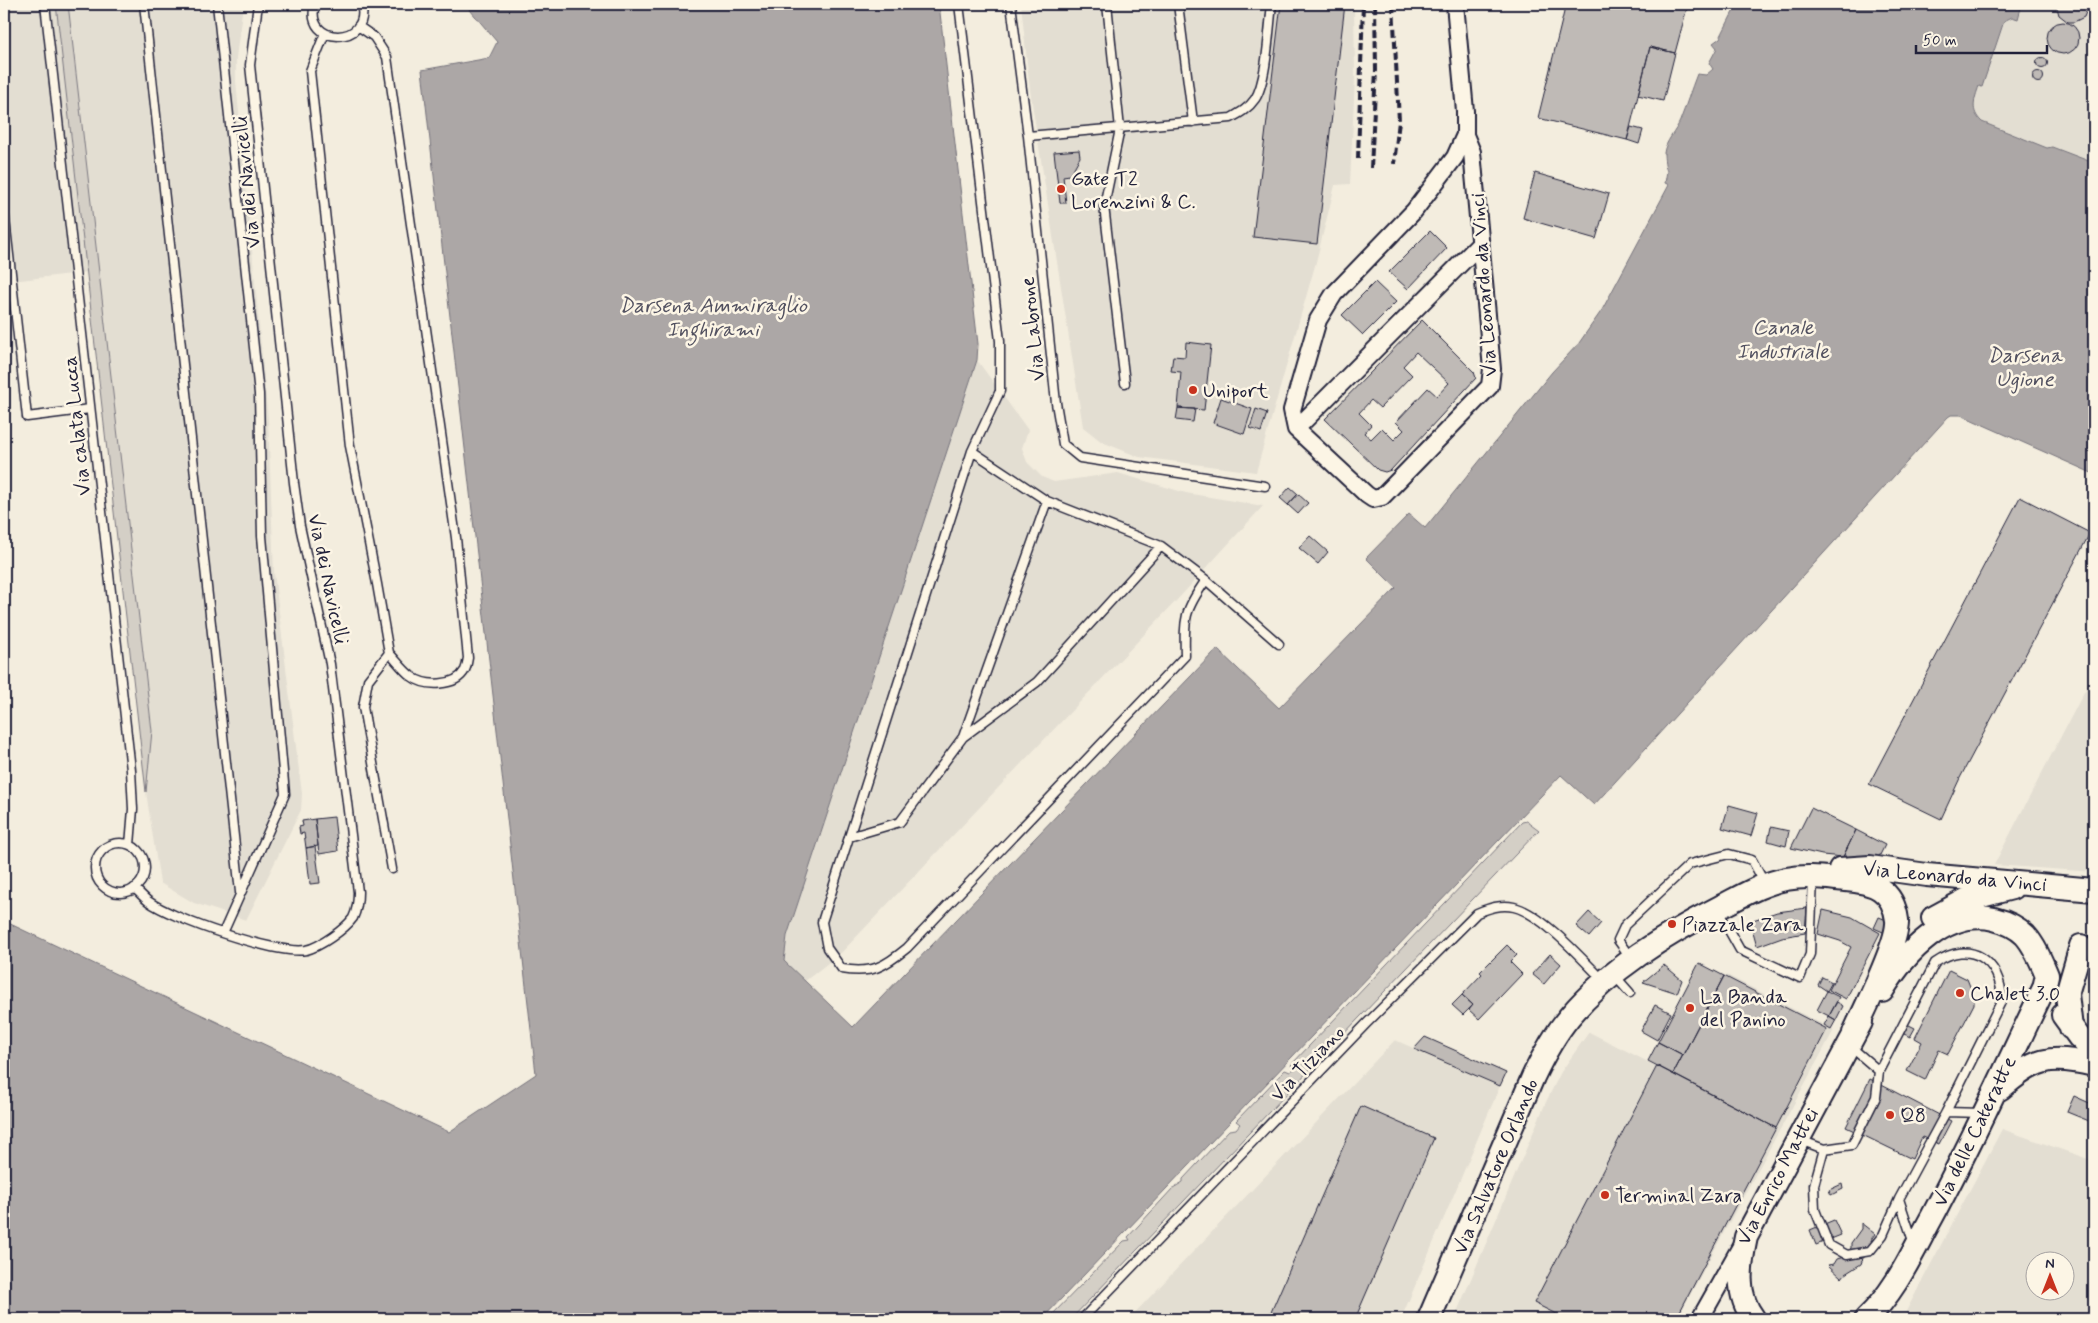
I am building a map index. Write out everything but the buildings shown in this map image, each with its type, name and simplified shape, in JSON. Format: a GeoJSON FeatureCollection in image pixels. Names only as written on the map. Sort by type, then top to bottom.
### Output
{"type":"FeatureCollection","features":[{"type":"Feature","properties":{"kind":"main road","name":"Via Leonardo da Vinci"},"geometry":{"type":"LineString","coordinates":[[1816,876],[1839,869],[1870,867],[1927,875],[2094,890]]}},
{"type":"Feature","properties":{"kind":"main road","name":"Via Enrico Mattei"},"geometry":{"type":"LineString","coordinates":[[1746,1237],[1851,1039],[1892,945],[1896,928],[1896,915],[1889,899],[1878,887],[1861,881],[1816,876]]}},
{"type":"Feature","properties":{"kind":"main road"},"geometry":{"type":"LineString","coordinates":[[1609,977],[1670,934],[1717,909],[1784,879],[1816,876]]}},
{"type":"Feature","properties":{"kind":"main road","name":"Via Enrico Mattei"},"geometry":{"type":"LineString","coordinates":[[1887,984],[1894,964],[1906,943],[1921,928],[1946,910],[1966,900],[1996,891],[2050,885]]}},
{"type":"Feature","properties":{"kind":"main road","name":"Via Enrico Mattei"},"geometry":{"type":"LineString","coordinates":[[1851,1039],[1887,984],[1906,960],[1934,933],[1960,919],[1977,916],[2004,922],[2018,928],[2032,944],[2045,981],[2071,1028],[2094,1052]]}},
{"type":"Feature","properties":{"kind":"main road"},"geometry":{"type":"LineString","coordinates":[[2045,981],[2088,941]]}},
{"type":"Feature","properties":{"kind":"main road"},"geometry":{"type":"LineString","coordinates":[[2071,1028],[2067,994],[2088,941]]}},
{"type":"Feature","properties":{"kind":"main road","name":"Via Salvatore Orlando"},"geometry":{"type":"LineString","coordinates":[[1429,1319],[1532,1077],[1551,1042],[1569,1017],[1609,977]]}},
{"type":"Feature","properties":{"kind":"main road","name":"Via delle Cateratte"},"geometry":{"type":"LineString","coordinates":[[1866,1319],[1896,1284],[1916,1247],[1988,1105],[2045,981]]}},
{"type":"Feature","properties":{"kind":"main road"},"geometry":{"type":"LineString","coordinates":[[1988,1105],[2022,1070],[2037,1062],[2069,1060],[2094,1066]]}},
{"type":"Feature","properties":{"kind":"main road"},"geometry":{"type":"LineString","coordinates":[[1746,1237],[1741,1261],[1740,1283],[1746,1306],[1754,1319]]}},
{"type":"Feature","properties":{"kind":"street","name":"Via Leonardo da Vinci"},"geometry":{"type":"LineString","coordinates":[[1455,4],[1465,111],[1465,135],[1472,152],[1492,369],[1490,386],[1382,497],[1373,499],[1367,496],[1296,429],[1292,410],[1318,320],[1334,294],[1414,211],[1455,157],[1465,135]]}},
{"type":"Feature","properties":{"kind":"street"},"geometry":{"type":"LineString","coordinates":[[1296,429],[1480,244]]}},
{"type":"Feature","properties":{"kind":"street","name":"Via Enrico Mattei"},"geometry":{"type":"LineString","coordinates":[[1700,1319],[1746,1237]]}},
{"type":"Feature","properties":{"kind":"street","name":"Via delle Cateratte"},"geometry":{"type":"LineString","coordinates":[[1878,1319],[1896,1284]]}},
{"type":"Feature","properties":{"kind":"lane","name":"Via calata Lucca"},"geometry":{"type":"LineString","coordinates":[[45,4],[132,770],[133,809],[130,845]]}},
{"type":"Feature","properties":{"kind":"lane"},"geometry":{"type":"LineString","coordinates":[[144,4],[241,894]]}},
{"type":"Feature","properties":{"kind":"lane"},"geometry":{"type":"LineString","coordinates":[[217,4],[258,394],[262,536],[285,794],[223,933]]}},
{"type":"Feature","properties":{"kind":"lane","name":"Via dei Navicelli"},"geometry":{"type":"LineString","coordinates":[[134,888],[148,901],[176,915],[223,933],[266,946],[289,950],[307,950],[330,939],[352,918],[358,899],[330,664],[300,526],[292,464],[250,65],[258,4]]}},
{"type":"Feature","properties":{"kind":"lane"},"geometry":{"type":"LineString","coordinates":[[315,4],[314,18],[320,29],[330,36],[349,34],[358,26],[362,15],[361,4]]}},
{"type":"Feature","properties":{"kind":"lane"},"geometry":{"type":"LineString","coordinates":[[960,4],[1000,341],[1000,391],[972,451],[822,922],[828,948],[842,969],[858,972],[888,964],[907,948],[1185,656],[1184,620],[1192,600],[1206,580]]}},
{"type":"Feature","properties":{"kind":"lane","name":"Via Labrone"},"geometry":{"type":"LineString","coordinates":[[1011,4],[1028,136],[1056,403],[1063,444],[1080,458],[1265,486]]}},
{"type":"Feature","properties":{"kind":"lane"},"geometry":{"type":"LineString","coordinates":[[1107,4],[1120,128],[1104,206],[1125,383]]}},
{"type":"Feature","properties":{"kind":"lane"},"geometry":{"type":"LineString","coordinates":[[1178,4],[1193,122]]}},
{"type":"Feature","properties":{"kind":"lane"},"geometry":{"type":"LineString","coordinates":[[1028,136],[1231,118],[1245,110],[1256,98],[1262,80],[1272,4]]}},
{"type":"Feature","properties":{"kind":"lane"},"geometry":{"type":"LineString","coordinates":[[325,33],[310,71],[350,446],[389,653],[410,676],[424,683],[440,683],[456,679],[465,670],[468,658],[456,538],[387,57],[374,37],[358,26]]}},
{"type":"Feature","properties":{"kind":"lane"},"geometry":{"type":"LineString","coordinates":[[4,210],[27,417],[90,409]]}},
{"type":"Feature","properties":{"kind":"lane"},"geometry":{"type":"LineString","coordinates":[[972,451],[1047,501],[1161,546],[1206,580],[1279,644]]}},
{"type":"Feature","properties":{"kind":"lane"},"geometry":{"type":"LineString","coordinates":[[963,737],[1047,501]]}},
{"type":"Feature","properties":{"kind":"lane"},"geometry":{"type":"LineString","coordinates":[[849,838],[900,822],[963,737],[1037,682],[1161,546]]}},
{"type":"Feature","properties":{"kind":"lane"},"geometry":{"type":"LineString","coordinates":[[389,653],[368,680],[363,707],[392,869]]}},
{"type":"Feature","properties":{"kind":"lane"},"geometry":{"type":"LineString","coordinates":[[114,844],[130,845],[141,855],[145,866],[142,878],[134,888],[124,892],[111,891],[103,887],[97,878],[94,868],[97,857],[103,849],[114,844]]}},
{"type":"Feature","properties":{"kind":"lane"},"geometry":{"type":"LineString","coordinates":[[1632,960],[1618,940],[1625,925],[1690,864],[1729,854],[1752,860],[1766,886]]}},
{"type":"Feature","properties":{"kind":"lane"},"geometry":{"type":"LineString","coordinates":[[1717,909],[1728,932],[1740,950],[1800,978],[1810,954],[1816,876]]}},
{"type":"Feature","properties":{"kind":"lane","name":"Via Tiziano"},"geometry":{"type":"LineString","coordinates":[[1082,1319],[1366,1024],[1477,913],[1491,907],[1514,907],[1526,912],[1609,977]]}},
{"type":"Feature","properties":{"kind":"lane"},"geometry":{"type":"LineString","coordinates":[[1797,1139],[1824,1149],[1852,1145],[1876,1097],[1879,1071],[1936,963],[1945,956],[1962,952],[1981,955],[1995,971],[2002,986],[2002,1000],[1899,1200],[1883,1235],[1870,1251],[1847,1255],[1829,1245],[1814,1210],[1814,1185],[1824,1149]]}},
{"type":"Feature","properties":{"kind":"lane"},"geometry":{"type":"LineString","coordinates":[[1609,977],[1630,993]]}},
{"type":"Feature","properties":{"kind":"lane"},"geometry":{"type":"LineString","coordinates":[[1851,1039],[1879,1071]]}},
{"type":"Feature","properties":{"kind":"lane"},"geometry":{"type":"LineString","coordinates":[[1946,1112],[1988,1105]]}},
{"type":"Feature","properties":{"kind":"lane"},"geometry":{"type":"LineString","coordinates":[[1899,1200],[1916,1247]]}},
{"type":"Feature","properties":{"kind":"shaded area"},"geometry":{"type":"Polygon","coordinates":[[[4,4],[243,4],[236,58],[236,81],[268,420],[274,573],[302,794],[301,810],[246,920],[194,903],[160,883],[146,792],[87,272],[4,282],[4,4]]]}},
{"type":"Feature","properties":{"kind":"shaded area"},"geometry":{"type":"Polygon","coordinates":[[[56,4],[68,4],[152,731],[146,792],[56,4]]]}},
{"type":"Feature","properties":{"kind":"shaded area"},"geometry":{"type":"Polygon","coordinates":[[[1021,4],[1354,4],[1355,77],[1350,184],[1335,185],[1316,262],[1256,472],[1139,457],[1102,442],[1083,427],[1030,90],[1021,4]]]}},
{"type":"Feature","properties":{"kind":"shaded area"},"geometry":{"type":"Polygon","coordinates":[[[2022,4],[2094,4],[2094,163],[2052,147],[2047,148],[1982,122],[1975,115],[1973,102],[1979,86],[1982,87],[2004,21],[2012,17],[2018,19],[2022,4]]]}},
{"type":"Feature","properties":{"kind":"shaded area"},"geometry":{"type":"Polygon","coordinates":[[[977,360],[1028,430],[1022,448],[1027,462],[1042,477],[1054,482],[1118,473],[1186,493],[1263,506],[1177,600],[842,952],[805,981],[784,961],[787,936],[977,360]]]}},
{"type":"Feature","properties":{"kind":"shaded area"},"geometry":{"type":"Polygon","coordinates":[[[2094,673],[2094,872],[1994,865],[2094,673]]]}},
{"type":"Feature","properties":{"kind":"shaded area"},"geometry":{"type":"Polygon","coordinates":[[[1527,821],[1539,830],[1071,1319],[1048,1319],[1124,1241],[1130,1240],[1128,1237],[1173,1188],[1183,1182],[1183,1179],[1229,1130],[1236,1129],[1240,1124],[1236,1121],[1285,1070],[1290,1072],[1294,1069],[1291,1065],[1522,822],[1527,821]]]}},
{"type":"Feature","properties":{"kind":"shaded area"},"geometry":{"type":"Polygon","coordinates":[[[1727,975],[1834,1030],[1677,1319],[1454,1319],[1546,1102],[1561,1072],[1589,1032],[1672,1074],[1727,975]]]}},
{"type":"Feature","properties":{"kind":"shaded area"},"geometry":{"type":"Polygon","coordinates":[[[1395,1040],[1500,1086],[1401,1319],[1129,1319],[1395,1040]]]}},
{"type":"Feature","properties":{"kind":"shaded area"},"geometry":{"type":"Polygon","coordinates":[[[2002,1129],[2094,1161],[2094,1319],[1902,1319],[2002,1129]]]}},
{"type":"Feature","properties":{"kind":"water"},"geometry":{"type":"Polygon","coordinates":[[[465,4],[939,4],[978,344],[977,360],[787,936],[784,961],[853,1027],[1217,649],[1279,708],[1396,588],[1366,558],[1409,514],[1425,528],[1552,372],[1579,343],[1602,310],[1669,185],[1665,183],[1667,171],[1664,160],[1668,141],[1680,121],[1697,74],[1706,75],[1713,69],[1709,63],[1717,48],[1713,43],[1720,38],[1737,4],[2022,4],[2018,19],[2012,17],[2004,21],[1982,87],[1979,86],[1977,91],[1974,109],[1982,122],[2047,148],[2052,147],[2094,163],[2094,474],[1961,415],[1951,415],[1948,417],[1594,805],[1561,775],[1042,1319],[4,1319],[4,921],[449,1132],[536,1074],[422,70],[489,58],[497,42],[465,4]]]}},
{"type":"Feature","properties":{"kind":"railway"},"geometry":{"type":"LineString","coordinates":[[1358,159],[1363,4]]}},
{"type":"Feature","properties":{"kind":"railway"},"geometry":{"type":"LineString","coordinates":[[1371,168],[1376,70],[1375,4]]}},
{"type":"Feature","properties":{"kind":"railway"},"geometry":{"type":"LineString","coordinates":[[1393,4],[1399,121],[1394,164]]}},
{"type":"Feature","properties":{"kind":"place","name":"Gate T2 Lorenzini & C."},"geometry":{"type":"Point","coordinates":[1061,189]}},
{"type":"Feature","properties":{"kind":"place","name":"Uniport"},"geometry":{"type":"Point","coordinates":[1193,390]}},
{"type":"Feature","properties":{"kind":"place","name":"Piazzale Zara"},"geometry":{"type":"Point","coordinates":[1672,924]}},
{"type":"Feature","properties":{"kind":"place","name":"Chalet 3.0"},"geometry":{"type":"Point","coordinates":[1960,993]}},
{"type":"Feature","properties":{"kind":"place","name":"La Banda del Panino"},"geometry":{"type":"Point","coordinates":[1690,1008]}},
{"type":"Feature","properties":{"kind":"place","name":"Q8"},"geometry":{"type":"Point","coordinates":[1890,1115]}},
{"type":"Feature","properties":{"kind":"place","name":"Terminal Zara"},"geometry":{"type":"Point","coordinates":[1605,1195]}},
{"type":"Feature","properties":{"kind":"water label","name":"Darsena Ammiraglio Inghirami"},"geometry":{"type":"Point","coordinates":[713,317]}},
{"type":"Feature","properties":{"kind":"water label","name":"Canale Industriale"},"geometry":{"type":"Point","coordinates":[1783,339]}},
{"type":"Feature","properties":{"kind":"water label","name":"Darsena Ugione"},"geometry":{"type":"Point","coordinates":[2025,367]}}]}
